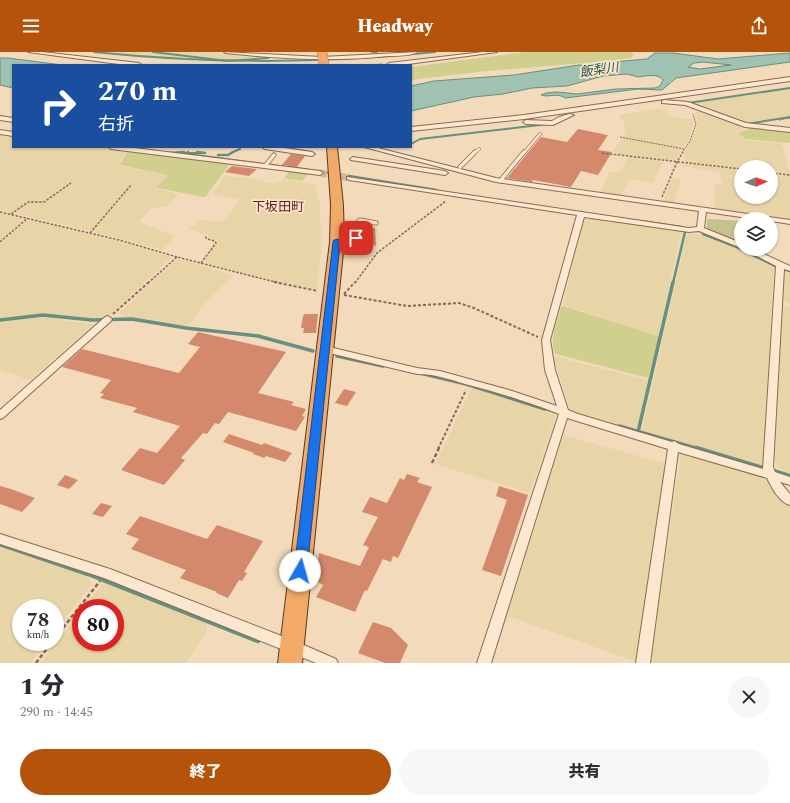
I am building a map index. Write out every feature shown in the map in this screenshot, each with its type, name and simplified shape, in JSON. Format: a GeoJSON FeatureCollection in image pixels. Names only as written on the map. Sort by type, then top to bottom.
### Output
{"type":"FeatureCollection","features":[{"type":"Feature","properties":{"kind":"highway"},"geometry":{"type":"LineString","coordinates":[[322,52],[324,64]]}},
{"type":"Feature","properties":{"kind":"highway"},"geometry":{"type":"LineString","coordinates":[[290,663],[336,242],[337,205],[332,148]]}},
{"type":"Feature","properties":{"kind":"street"},"geometry":{"type":"LineString","coordinates":[[30,52],[131,64]]}},
{"type":"Feature","properties":{"kind":"street"},"geometry":{"type":"LineString","coordinates":[[226,52],[297,58],[365,56],[416,52]]}},
{"type":"Feature","properties":{"kind":"street"},"geometry":{"type":"LineString","coordinates":[[365,56],[369,52]]}},
{"type":"Feature","properties":{"kind":"street"},"geometry":{"type":"LineString","coordinates":[[397,64],[495,52]]}},
{"type":"Feature","properties":{"kind":"street"},"geometry":{"type":"LineString","coordinates":[[412,129],[490,121],[790,79]]}},
{"type":"Feature","properties":{"kind":"street"},"geometry":{"type":"LineString","coordinates":[[641,100],[684,102],[744,125],[790,130]]}},
{"type":"Feature","properties":{"kind":"street"},"geometry":{"type":"LineString","coordinates":[[490,121],[554,124],[565,117],[606,108],[607,105]]}},
{"type":"Feature","properties":{"kind":"street"},"geometry":{"type":"LineString","coordinates":[[0,118],[12,120]]}},
{"type":"Feature","properties":{"kind":"street"},"geometry":{"type":"LineString","coordinates":[[0,132],[12,134]]}},
{"type":"Feature","properties":{"kind":"street"},"geometry":{"type":"LineString","coordinates":[[120,148],[266,164],[320,173]]}},
{"type":"Feature","properties":{"kind":"street"},"geometry":{"type":"LineString","coordinates":[[272,148],[312,154]]}},
{"type":"Feature","properties":{"kind":"street"},"geometry":{"type":"LineString","coordinates":[[371,148],[456,168],[500,181],[734,214]]}},
{"type":"Feature","properties":{"kind":"street"},"geometry":{"type":"LineString","coordinates":[[353,159],[444,173],[450,172],[456,168]]}},
{"type":"Feature","properties":{"kind":"street"},"geometry":{"type":"LineString","coordinates":[[446,163],[456,168]]}},
{"type":"Feature","properties":{"kind":"street"},"geometry":{"type":"LineString","coordinates":[[349,178],[689,230],[700,229],[734,243]]}},
{"type":"Feature","properties":{"kind":"street"},"geometry":{"type":"LineString","coordinates":[[700,229],[703,210]]}},
{"type":"Feature","properties":{"kind":"street"},"geometry":{"type":"LineString","coordinates":[[484,663],[564,412],[550,370],[546,340],[581,214]]}},
{"type":"Feature","properties":{"kind":"street"},"geometry":{"type":"LineString","coordinates":[[778,220],[790,222]]}},
{"type":"Feature","properties":{"kind":"street"},"geometry":{"type":"LineString","coordinates":[[761,256],[790,268]]}},
{"type":"Feature","properties":{"kind":"street"},"geometry":{"type":"LineString","coordinates":[[780,265],[768,468],[770,475],[779,491],[790,501]]}},
{"type":"Feature","properties":{"kind":"street"},"geometry":{"type":"LineString","coordinates":[[0,416],[107,320]]}},
{"type":"Feature","properties":{"kind":"street"},"geometry":{"type":"LineString","coordinates":[[325,349],[417,371],[427,370],[470,382],[556,408],[575,417],[674,445],[790,481]]}},
{"type":"Feature","properties":{"kind":"street"},"geometry":{"type":"LineString","coordinates":[[643,663],[674,445]]}},
{"type":"Feature","properties":{"kind":"street"},"geometry":{"type":"LineString","coordinates":[[0,539],[106,574],[292,646],[331,663]]}},
{"type":"Feature","properties":{"kind":"lane"},"geometry":{"type":"LineString","coordinates":[[500,181],[540,134]]}},
{"type":"Feature","properties":{"kind":"lane"},"geometry":{"type":"LineString","coordinates":[[456,168],[479,149]]}},
{"type":"Feature","properties":{"kind":"lane"},"geometry":{"type":"LineString","coordinates":[[266,164],[274,155]]}},
{"type":"Feature","properties":{"kind":"lane"},"geometry":{"type":"LineString","coordinates":[[336,242],[356,238],[358,222],[360,220],[365,220],[376,224]]}},
{"type":"Feature","properties":{"kind":"path"},"geometry":{"type":"LineString","coordinates":[[660,203],[678,162],[690,141],[696,124],[692,111]]}},
{"type":"Feature","properties":{"kind":"path"},"geometry":{"type":"LineString","coordinates":[[620,137],[673,146],[684,150]]}},
{"type":"Feature","properties":{"kind":"path"},"geometry":{"type":"LineString","coordinates":[[602,153],[734,168]]}},
{"type":"Feature","properties":{"kind":"path"},"geometry":{"type":"LineString","coordinates":[[778,174],[790,175]]}},
{"type":"Feature","properties":{"kind":"path"},"geometry":{"type":"LineString","coordinates":[[11,214],[28,202],[46,202],[71,183]]}},
{"type":"Feature","properties":{"kind":"path"},"geometry":{"type":"LineString","coordinates":[[90,233],[131,185]]}},
{"type":"Feature","properties":{"kind":"path"},"geometry":{"type":"LineString","coordinates":[[454,194],[377,253],[351,288],[343,295],[407,306],[459,303],[474,308],[546,340]]}},
{"type":"Feature","properties":{"kind":"path"},"geometry":{"type":"LineString","coordinates":[[0,212],[90,233],[260,279],[331,293]]}},
{"type":"Feature","properties":{"kind":"path"},"geometry":{"type":"LineString","coordinates":[[0,242],[28,218]]}},
{"type":"Feature","properties":{"kind":"path"},"geometry":{"type":"LineString","coordinates":[[201,263],[216,243],[215,241],[207,239],[204,236]]}},
{"type":"Feature","properties":{"kind":"path"},"geometry":{"type":"LineString","coordinates":[[107,320],[177,257]]}},
{"type":"Feature","properties":{"kind":"path"},"geometry":{"type":"LineString","coordinates":[[432,464],[470,382]]}},
{"type":"Feature","properties":{"kind":"path"},"geometry":{"type":"LineString","coordinates":[[64,627],[106,574]]}},
{"type":"Feature","properties":{"kind":"path"},"geometry":{"type":"LineString","coordinates":[[36,663],[45,651]]}},
{"type":"Feature","properties":{"kind":"shaded area"},"geometry":{"type":"Polygon","coordinates":[[[104,52],[149,52],[213,60],[207,62],[186,61],[104,52]]]}},
{"type":"Feature","properties":{"kind":"shaded area"},"geometry":{"type":"Polygon","coordinates":[[[161,52],[209,52],[253,57],[251,59],[227,60],[161,52]]]}},
{"type":"Feature","properties":{"kind":"shaded area"},"geometry":{"type":"Polygon","coordinates":[[[526,52],[631,52],[634,55],[630,58],[607,61],[478,72],[412,80],[412,67],[526,52]]]}},
{"type":"Feature","properties":{"kind":"shaded area"},"geometry":{"type":"Polygon","coordinates":[[[790,89],[790,117],[745,124],[691,103],[790,89]]]}},
{"type":"Feature","properties":{"kind":"shaded area"},"geometry":{"type":"Polygon","coordinates":[[[658,109],[666,111],[670,117],[692,119],[694,122],[688,141],[676,160],[618,154],[613,152],[626,132],[624,122],[619,115],[658,109]]]}},
{"type":"Feature","properties":{"kind":"shaded area"},"geometry":{"type":"Polygon","coordinates":[[[695,112],[703,112],[740,125],[742,129],[737,134],[746,140],[779,143],[782,145],[790,174],[778,173],[778,160],[734,160],[734,168],[684,161],[685,151],[697,129],[695,112]]]}},
{"type":"Feature","properties":{"kind":"shaded area"},"geometry":{"type":"Polygon","coordinates":[[[748,127],[790,131],[790,143],[746,139],[738,134],[742,131],[748,130],[748,127]]]}},
{"type":"Feature","properties":{"kind":"shaded area"},"geometry":{"type":"Polygon","coordinates":[[[0,133],[12,135],[12,148],[106,148],[124,150],[126,151],[119,164],[120,166],[166,175],[167,176],[157,188],[178,194],[167,206],[152,208],[139,222],[175,236],[164,249],[160,250],[103,234],[0,210],[0,133]]]}},
{"type":"Feature","properties":{"kind":"shaded area"},"geometry":{"type":"Polygon","coordinates":[[[128,151],[230,164],[205,197],[203,197],[158,188],[157,187],[168,176],[121,165],[120,164],[128,151]]]}},
{"type":"Feature","properties":{"kind":"shaded area"},"geometry":{"type":"Polygon","coordinates":[[[628,157],[663,162],[653,183],[630,179],[621,195],[600,192],[610,172],[620,172],[628,157]]]}},
{"type":"Feature","properties":{"kind":"shaded area"},"geometry":{"type":"Polygon","coordinates":[[[683,163],[734,169],[734,204],[778,204],[778,175],[790,176],[790,220],[778,218],[778,212],[735,212],[715,209],[714,184],[723,184],[719,172],[677,165],[683,163]]]}},
{"type":"Feature","properties":{"kind":"shaded area"},"geometry":{"type":"Polygon","coordinates":[[[291,170],[309,173],[302,181],[284,178],[291,170]]]}},
{"type":"Feature","properties":{"kind":"shaded area"},"geometry":{"type":"Polygon","coordinates":[[[224,176],[249,178],[275,184],[284,179],[316,185],[320,203],[321,251],[317,289],[268,280],[204,262],[207,254],[218,240],[189,229],[201,219],[219,222],[223,221],[240,200],[213,194],[224,176]]]}},
{"type":"Feature","properties":{"kind":"shaded area"},"geometry":{"type":"Polygon","coordinates":[[[672,178],[681,180],[674,203],[663,201],[672,178]]]}},
{"type":"Feature","properties":{"kind":"shaded area"},"geometry":{"type":"Polygon","coordinates":[[[0,213],[21,218],[21,223],[0,242],[0,213]]]}},
{"type":"Feature","properties":{"kind":"shaded area"},"geometry":{"type":"Polygon","coordinates":[[[587,217],[681,232],[658,336],[563,305],[584,218],[587,217]]]}},
{"type":"Feature","properties":{"kind":"shaded area"},"geometry":{"type":"Polygon","coordinates":[[[32,220],[112,240],[169,256],[171,258],[107,318],[88,319],[45,314],[0,319],[0,244],[25,222],[32,220]]]}},
{"type":"Feature","properties":{"kind":"shaded area"},"geometry":{"type":"Polygon","coordinates":[[[707,220],[734,221],[734,241],[709,230],[707,228],[707,220]]]}},
{"type":"Feature","properties":{"kind":"shaded area"},"geometry":{"type":"Polygon","coordinates":[[[687,233],[697,234],[734,248],[734,256],[751,256],[774,268],[763,465],[644,431],[642,429],[687,233]]]}},
{"type":"Feature","properties":{"kind":"shaded area"},"geometry":{"type":"Polygon","coordinates":[[[178,260],[233,275],[208,300],[188,326],[123,317],[123,315],[118,314],[169,266],[178,260]]]}},
{"type":"Feature","properties":{"kind":"shaded area"},"geometry":{"type":"Polygon","coordinates":[[[784,272],[790,273],[790,304],[782,300],[784,272]]]}},
{"type":"Feature","properties":{"kind":"shaded area"},"geometry":{"type":"Polygon","coordinates":[[[563,306],[658,336],[659,337],[648,378],[556,354],[554,350],[553,338],[561,307],[563,306]]]}},
{"type":"Feature","properties":{"kind":"shaded area"},"geometry":{"type":"Polygon","coordinates":[[[781,306],[790,307],[790,473],[784,471],[778,466],[775,460],[781,306]]]}},
{"type":"Feature","properties":{"kind":"shaded area"},"geometry":{"type":"Polygon","coordinates":[[[52,316],[59,317],[58,320],[94,324],[30,380],[0,370],[0,321],[52,316]]]}},
{"type":"Feature","properties":{"kind":"shaded area"},"geometry":{"type":"Polygon","coordinates":[[[553,356],[648,380],[637,428],[634,429],[575,412],[570,409],[553,356]]]}},
{"type":"Feature","properties":{"kind":"shaded area"},"geometry":{"type":"Polygon","coordinates":[[[474,388],[556,415],[530,493],[435,464],[471,389],[474,388]]]}},
{"type":"Feature","properties":{"kind":"shaded area"},"geometry":{"type":"Polygon","coordinates":[[[563,435],[667,464],[635,661],[507,616],[563,435]]]}},
{"type":"Feature","properties":{"kind":"shaded area"},"geometry":{"type":"Polygon","coordinates":[[[681,453],[763,477],[790,505],[790,663],[650,663],[681,453]]]}},
{"type":"Feature","properties":{"kind":"shaded area"},"geometry":{"type":"Polygon","coordinates":[[[0,546],[87,576],[92,584],[80,599],[72,599],[72,609],[64,620],[64,599],[12,599],[12,651],[39,651],[30,663],[0,663],[0,546]]]}},
{"type":"Feature","properties":{"kind":"shaded area"},"geometry":{"type":"Polygon","coordinates":[[[103,583],[107,583],[206,622],[207,631],[186,663],[41,663],[50,651],[64,651],[64,633],[72,623],[72,651],[124,651],[124,599],[91,599],[103,583]]]}},
{"type":"Feature","properties":{"kind":"water","name":"飯梨川"},"geometry":{"type":"Polygon","coordinates":[[[655,53],[673,53],[718,59],[790,53],[790,62],[676,78],[662,90],[638,89],[565,98],[559,95],[541,95],[557,92],[577,94],[616,89],[655,88],[660,86],[663,80],[658,76],[638,77],[627,74],[603,76],[567,86],[532,88],[503,94],[474,97],[412,111],[412,86],[434,81],[514,75],[579,65],[601,67],[612,62],[647,59],[655,53]],[[703,62],[694,63],[688,67],[700,69],[731,65],[703,62]]]}},
{"type":"Feature","properties":{"kind":"water"},"geometry":{"type":"Polygon","coordinates":[[[0,58],[54,64],[12,64],[12,88],[0,85],[0,58]]]}},
{"type":"Feature","properties":{"kind":"building"},"geometry":{"type":"Polygon","coordinates":[[[578,129],[608,135],[598,150],[612,152],[598,175],[581,171],[571,187],[533,180],[532,182],[507,178],[541,137],[567,142],[578,129]]]}},
{"type":"Feature","properties":{"kind":"building"},"geometry":{"type":"Polygon","coordinates":[[[291,154],[305,156],[297,167],[282,165],[291,154]]]}},
{"type":"Feature","properties":{"kind":"building"},"geometry":{"type":"Polygon","coordinates":[[[232,166],[257,169],[249,176],[225,172],[232,166]]]}},
{"type":"Feature","properties":{"kind":"building"},"geometry":{"type":"Polygon","coordinates":[[[375,228],[376,246],[364,242],[364,229],[375,228]]]}},
{"type":"Feature","properties":{"kind":"building"},"geometry":{"type":"Polygon","coordinates":[[[305,314],[318,314],[316,333],[303,333],[304,328],[301,328],[303,316],[305,314]]]}},
{"type":"Feature","properties":{"kind":"building"},"geometry":{"type":"Polygon","coordinates":[[[198,332],[286,352],[258,393],[294,402],[291,405],[306,409],[302,416],[305,417],[296,431],[228,412],[219,424],[215,423],[207,434],[203,433],[181,458],[185,460],[164,485],[121,470],[140,448],[157,453],[180,426],[133,412],[137,408],[100,398],[104,394],[100,393],[111,380],[62,367],[82,349],[179,373],[200,347],[188,344],[198,332]]]}},
{"type":"Feature","properties":{"kind":"building"},"geometry":{"type":"Polygon","coordinates":[[[344,389],[356,392],[347,406],[335,403],[344,389]]]}},
{"type":"Feature","properties":{"kind":"building"},"geometry":{"type":"Polygon","coordinates":[[[229,434],[262,445],[264,443],[292,453],[285,462],[266,456],[264,458],[223,442],[229,434]]]}},
{"type":"Feature","properties":{"kind":"building"},"geometry":{"type":"Polygon","coordinates":[[[407,474],[420,478],[417,482],[432,487],[398,558],[393,556],[391,562],[383,559],[367,591],[365,590],[355,612],[316,597],[323,585],[316,581],[319,553],[360,566],[369,547],[363,545],[378,517],[362,512],[370,497],[387,503],[400,478],[404,480],[407,474]]]}},
{"type":"Feature","properties":{"kind":"building"},"geometry":{"type":"Polygon","coordinates":[[[65,475],[78,480],[69,489],[57,485],[65,475]]]}},
{"type":"Feature","properties":{"kind":"building"},"geometry":{"type":"Polygon","coordinates":[[[0,486],[35,498],[22,512],[0,504],[0,486]]]}},
{"type":"Feature","properties":{"kind":"building"},"geometry":{"type":"Polygon","coordinates":[[[499,486],[528,495],[501,576],[482,570],[507,500],[496,496],[499,486]]]}},
{"type":"Feature","properties":{"kind":"building"},"geometry":{"type":"Polygon","coordinates":[[[101,503],[112,506],[103,517],[92,514],[101,503]]]}},
{"type":"Feature","properties":{"kind":"building"},"geometry":{"type":"Polygon","coordinates":[[[140,516],[207,539],[217,525],[263,541],[244,572],[247,573],[242,581],[239,580],[228,598],[216,593],[217,592],[180,578],[186,570],[131,549],[139,539],[126,534],[140,516]]]}},
{"type":"Feature","properties":{"kind":"building"},"geometry":{"type":"Polygon","coordinates":[[[373,622],[391,628],[408,645],[400,663],[385,663],[358,653],[373,622]]]}},
{"type":"Feature","properties":{"kind":"waterway"},"geometry":{"type":"LineString","coordinates":[[94,52],[180,59],[219,60]]}},
{"type":"Feature","properties":{"kind":"waterway"},"geometry":{"type":"LineString","coordinates":[[153,52],[219,60]]}},
{"type":"Feature","properties":{"kind":"waterway"},"geometry":{"type":"LineString","coordinates":[[372,52],[377,52]]}},
{"type":"Feature","properties":{"kind":"waterway"},"geometry":{"type":"LineString","coordinates":[[237,60],[349,59],[435,52]]}},
{"type":"Feature","properties":{"kind":"waterway"},"geometry":{"type":"LineString","coordinates":[[237,60],[268,58]]}},
{"type":"Feature","properties":{"kind":"waterway"},"geometry":{"type":"LineString","coordinates":[[219,60],[237,60]]}},
{"type":"Feature","properties":{"kind":"waterway"},"geometry":{"type":"LineString","coordinates":[[219,60],[237,60]]}},
{"type":"Feature","properties":{"kind":"waterway"},"geometry":{"type":"LineString","coordinates":[[688,103],[790,88]]}},
{"type":"Feature","properties":{"kind":"waterway"},"geometry":{"type":"LineString","coordinates":[[747,124],[790,117]]}},
{"type":"Feature","properties":{"kind":"waterway"},"geometry":{"type":"LineString","coordinates":[[412,143],[420,139],[548,124]]}},
{"type":"Feature","properties":{"kind":"waterway"},"geometry":{"type":"LineString","coordinates":[[232,152],[240,149]]}},
{"type":"Feature","properties":{"kind":"waterway"},"geometry":{"type":"LineString","coordinates":[[292,149],[312,152]]}},
{"type":"Feature","properties":{"kind":"waterway"},"geometry":{"type":"LineString","coordinates":[[184,152],[169,153],[187,153]]}},
{"type":"Feature","properties":{"kind":"waterway"},"geometry":{"type":"LineString","coordinates":[[187,153],[205,153],[197,152]]}},
{"type":"Feature","properties":{"kind":"waterway"},"geometry":{"type":"LineString","coordinates":[[218,155],[228,155],[232,152]]}},
{"type":"Feature","properties":{"kind":"waterway"},"geometry":{"type":"LineString","coordinates":[[187,153],[186,154],[292,168]]}},
{"type":"Feature","properties":{"kind":"waterway"},"geometry":{"type":"LineString","coordinates":[[290,167],[308,170]]}},
{"type":"Feature","properties":{"kind":"waterway"},"geometry":{"type":"LineString","coordinates":[[318,171],[436,190]]}},
{"type":"Feature","properties":{"kind":"waterway"},"geometry":{"type":"LineString","coordinates":[[640,221],[681,227]]}},
{"type":"Feature","properties":{"kind":"waterway"},"geometry":{"type":"LineString","coordinates":[[673,283],[685,232]]}},
{"type":"Feature","properties":{"kind":"waterway"},"geometry":{"type":"LineString","coordinates":[[703,234],[734,246],[777,267]]}},
{"type":"Feature","properties":{"kind":"waterway"},"geometry":{"type":"LineString","coordinates":[[783,269],[790,271]]}},
{"type":"Feature","properties":{"kind":"waterway"},"geometry":{"type":"LineString","coordinates":[[638,431],[673,282]]}},
{"type":"Feature","properties":{"kind":"waterway"},"geometry":{"type":"LineString","coordinates":[[0,320],[43,315],[92,320],[132,319],[186,328],[258,336],[313,351]]}},
{"type":"Feature","properties":{"kind":"waterway"},"geometry":{"type":"LineString","coordinates":[[337,356],[383,366]]}},
{"type":"Feature","properties":{"kind":"waterway"},"geometry":{"type":"LineString","coordinates":[[424,374],[466,384],[545,409]]}},
{"type":"Feature","properties":{"kind":"waterway"},"geometry":{"type":"LineString","coordinates":[[619,426],[638,431]]}},
{"type":"Feature","properties":{"kind":"waterway"},"geometry":{"type":"LineString","coordinates":[[638,431],[699,449]]}},
{"type":"Feature","properties":{"kind":"waterway"},"geometry":{"type":"LineString","coordinates":[[696,448],[766,469]]}},
{"type":"Feature","properties":{"kind":"waterway"},"geometry":{"type":"LineString","coordinates":[[773,471],[790,476]]}},
{"type":"Feature","properties":{"kind":"waterway"},"geometry":{"type":"LineString","coordinates":[[0,544],[88,574],[258,641]]}},
{"type":"Feature","properties":{"kind":"tunnel"},"geometry":{"type":"LineString","coordinates":[[320,173],[349,178]]}},
{"type":"Feature","properties":{"kind":"district","name":"下坂田町"},"geometry":{"type":"Point","coordinates":[278,207]}},
{"type":"Feature","properties":{"kind":"route"},"geometry":{"type":"LineString","coordinates":[[300,571],[333,281],[336,242],[354,240],[356,238]]}}]}
